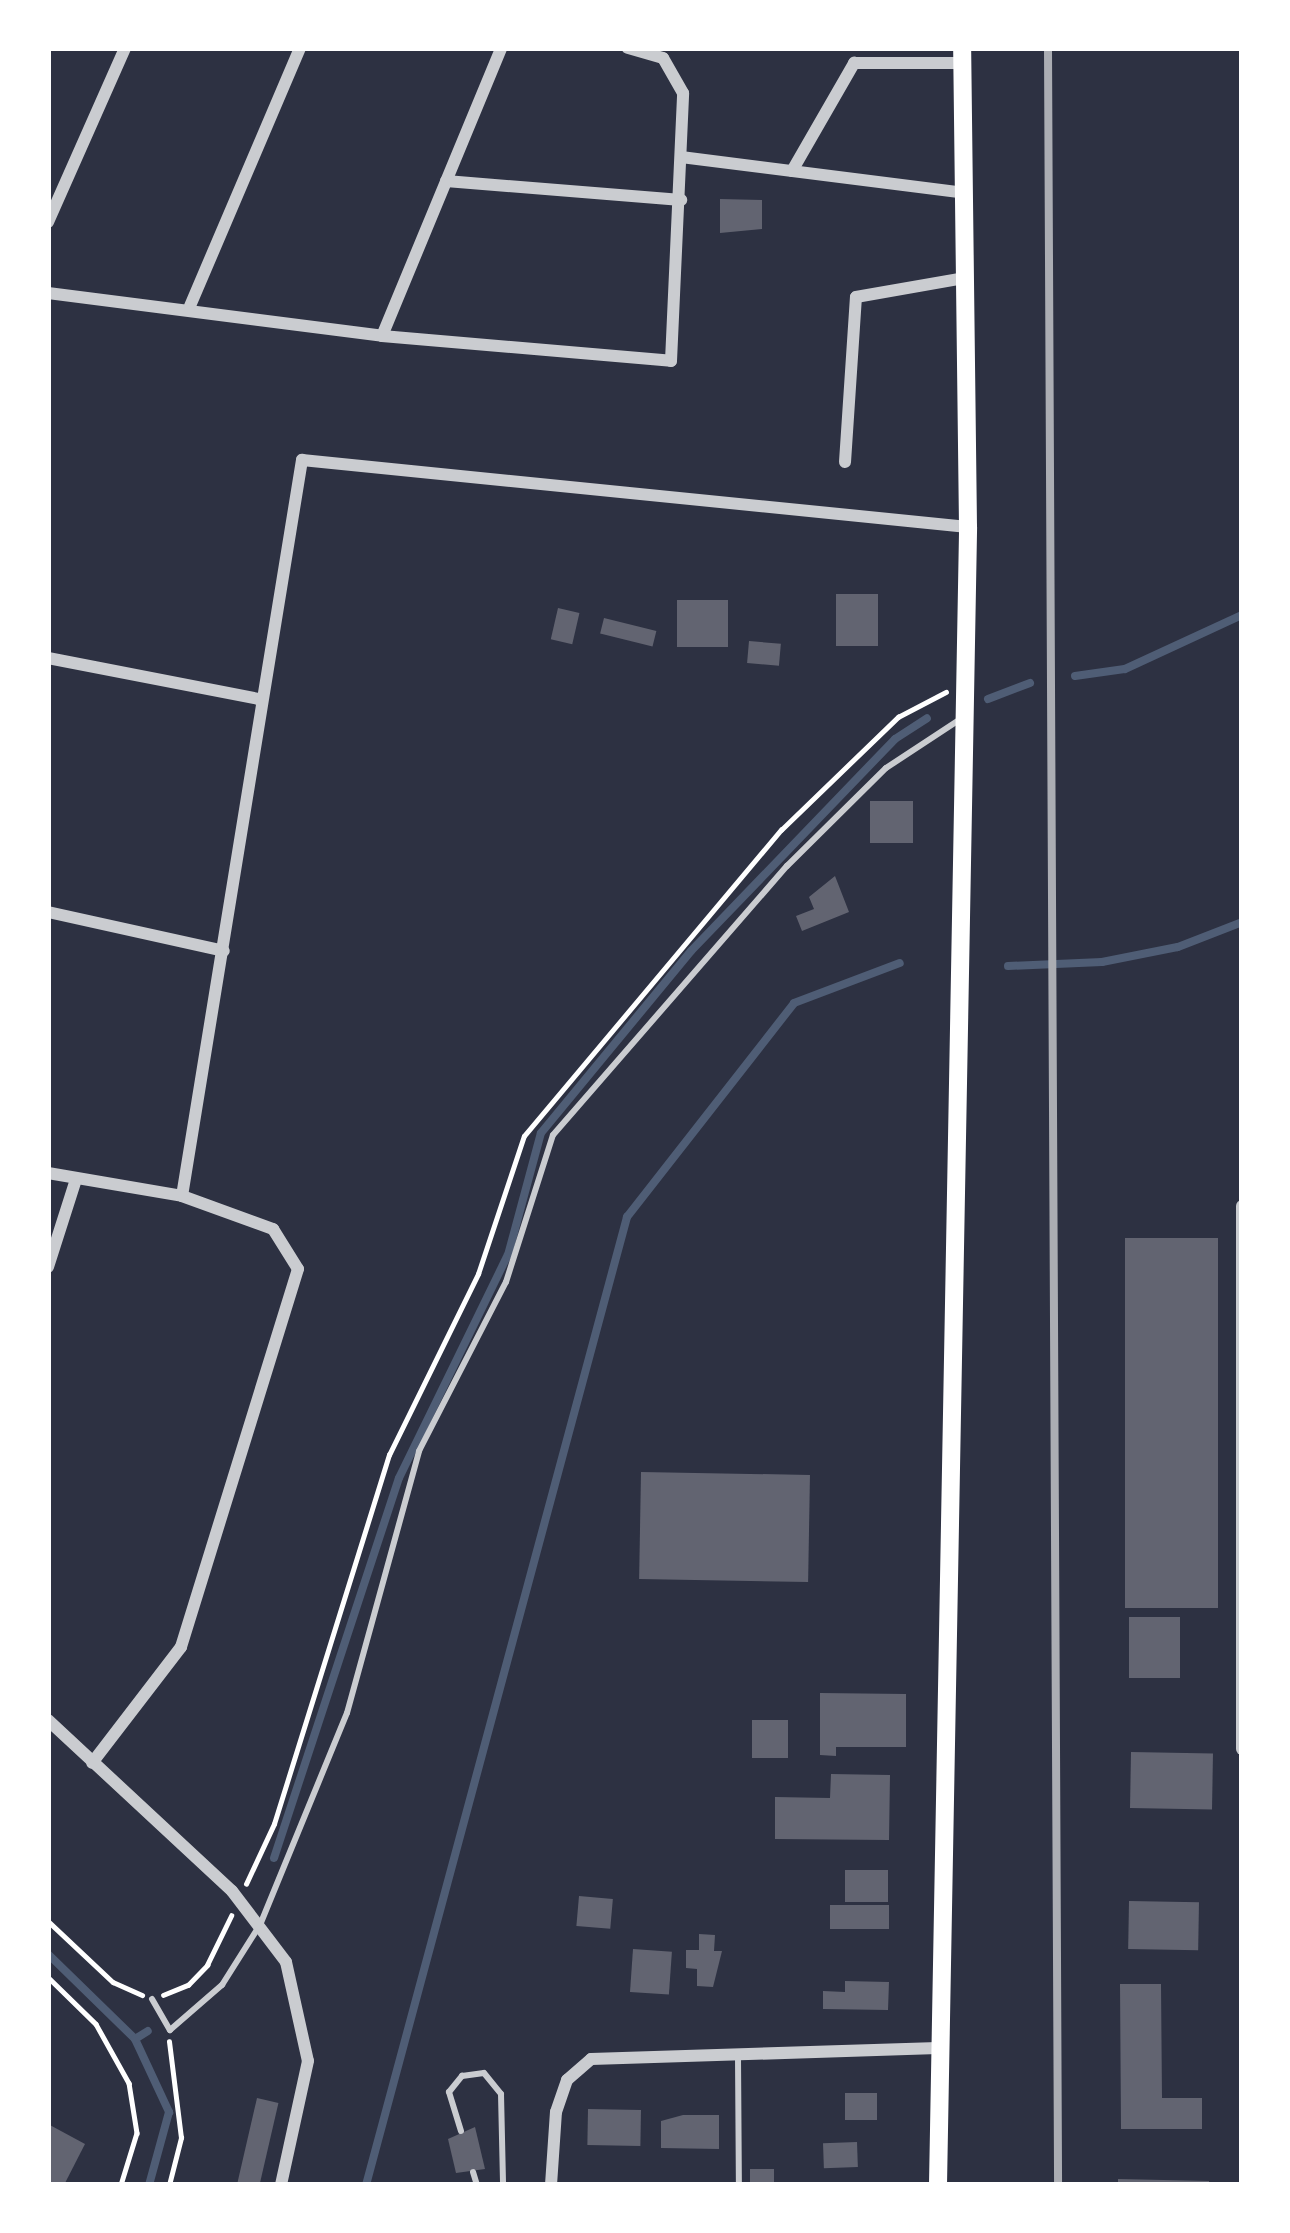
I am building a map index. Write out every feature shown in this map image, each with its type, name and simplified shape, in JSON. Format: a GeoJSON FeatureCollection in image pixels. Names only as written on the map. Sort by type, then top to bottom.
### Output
{"type":"FeatureCollection","features":[{"type":"Feature","properties":{"kind":"main road"},"geometry":{"type":"LineString","coordinates":[[938,2185],[968,526],[959,279],[962,56]]}},
{"type":"Feature","properties":{"kind":"street"},"geometry":{"type":"LineString","coordinates":[[48,222],[125,48]]}},
{"type":"Feature","properties":{"kind":"street"},"geometry":{"type":"LineString","coordinates":[[190,306],[300,48]]}},
{"type":"Feature","properties":{"kind":"street"},"geometry":{"type":"LineString","coordinates":[[382,336],[501,48]]}},
{"type":"Feature","properties":{"kind":"street"},"geometry":{"type":"LineString","coordinates":[[48,293],[190,306],[382,336],[671,361],[683,93],[663,58],[627,48]]}},
{"type":"Feature","properties":{"kind":"street"},"geometry":{"type":"LineString","coordinates":[[792,171],[854,63],[962,56]]}},
{"type":"Feature","properties":{"kind":"street"},"geometry":{"type":"LineString","coordinates":[[681,158],[959,192]]}},
{"type":"Feature","properties":{"kind":"street"},"geometry":{"type":"LineString","coordinates":[[446,181],[680,200]]}},
{"type":"Feature","properties":{"kind":"street"},"geometry":{"type":"LineString","coordinates":[[845,462],[856,297],[959,279]]}},
{"type":"Feature","properties":{"kind":"street"},"geometry":{"type":"LineString","coordinates":[[182,1196],[224,951],[259,699],[302,460],[968,526]]}},
{"type":"Feature","properties":{"kind":"street"},"geometry":{"type":"LineString","coordinates":[[48,658],[259,699]]}},
{"type":"Feature","properties":{"kind":"street"},"geometry":{"type":"LineString","coordinates":[[48,912],[224,951]]}},
{"type":"Feature","properties":{"kind":"street"},"geometry":{"type":"LineString","coordinates":[[48,1173],[182,1196],[274,1229],[298,1269],[295,1298],[181,1647],[92,1762]]}},
{"type":"Feature","properties":{"kind":"street"},"geometry":{"type":"LineString","coordinates":[[48,1267],[76,1179]]}},
{"type":"Feature","properties":{"kind":"street"},"geometry":{"type":"LineString","coordinates":[[1241,1206],[1242,1749]]}},
{"type":"Feature","properties":{"kind":"street"},"geometry":{"type":"LineString","coordinates":[[48,1720],[260,1925],[286,1962],[304,2020],[308,2062],[281,2185]]}},
{"type":"Feature","properties":{"kind":"street"},"geometry":{"type":"LineString","coordinates":[[551,2185],[567,2080],[591,2059],[738,2050],[938,2048]]}},
{"type":"Feature","properties":{"kind":"lane"},"geometry":{"type":"LineString","coordinates":[[152,1999],[170,2030],[222,1985],[260,1925],[347,1713],[419,1450],[506,1282],[553,1135],[619,1049],[787,866],[886,768],[964,717]]}},
{"type":"Feature","properties":{"kind":"lane"},"geometry":{"type":"LineString","coordinates":[[738,2050],[739,2185]]}},
{"type":"Feature","properties":{"kind":"lane"},"geometry":{"type":"LineString","coordinates":[[461,2131],[449,2092],[462,2076],[484,2073],[501,2094],[503,2185]]}},
{"type":"Feature","properties":{"kind":"lane"},"geometry":{"type":"LineString","coordinates":[[473,2172],[477,2185]]}},
{"type":"Feature","properties":{"kind":"path"},"geometry":{"type":"LineString","coordinates":[[48,1977],[96,2024],[129,2084],[137,2133],[122,2185]]}},
{"type":"Feature","properties":{"kind":"path"},"geometry":{"type":"LineString","coordinates":[[169,2185],[181,2138],[170,2030]]}},
{"type":"Feature","properties":{"kind":"building"},"geometry":{"type":"Polygon","coordinates":[[[720,199],[762,200],[762,229],[720,233],[720,199]]]}},
{"type":"Feature","properties":{"kind":"building"},"geometry":{"type":"Polygon","coordinates":[[[836,594],[878,594],[878,646],[836,646],[836,594]]]}},
{"type":"Feature","properties":{"kind":"building"},"geometry":{"type":"Polygon","coordinates":[[[677,600],[728,600],[728,647],[677,647],[677,600]]]}},
{"type":"Feature","properties":{"kind":"building"},"geometry":{"type":"Polygon","coordinates":[[[558,608],[579,613],[572,644],[551,639],[558,608]]]}},
{"type":"Feature","properties":{"kind":"building"},"geometry":{"type":"Polygon","coordinates":[[[604,618],[656,631],[653,647],[600,634],[604,618]]]}},
{"type":"Feature","properties":{"kind":"building"},"geometry":{"type":"Polygon","coordinates":[[[749,641],[781,644],[779,666],[747,663],[749,641]]]}},
{"type":"Feature","properties":{"kind":"building"},"geometry":{"type":"Polygon","coordinates":[[[870,801],[913,801],[913,843],[870,843],[870,801]]]}},
{"type":"Feature","properties":{"kind":"building"},"geometry":{"type":"Polygon","coordinates":[[[835,876],[849,912],[802,931],[796,916],[814,909],[809,897],[835,876]]]}},
{"type":"Feature","properties":{"kind":"building"},"geometry":{"type":"Polygon","coordinates":[[[1125,1238],[1218,1238],[1218,1608],[1125,1608],[1125,1238]]]}},
{"type":"Feature","properties":{"kind":"building"},"geometry":{"type":"Polygon","coordinates":[[[641,1472],[810,1475],[808,1582],[639,1579],[641,1472]]]}},
{"type":"Feature","properties":{"kind":"building"},"geometry":{"type":"Polygon","coordinates":[[[1129,1617],[1180,1617],[1180,1678],[1129,1678],[1129,1617]]]}},
{"type":"Feature","properties":{"kind":"building"},"geometry":{"type":"Polygon","coordinates":[[[820,1693],[906,1694],[906,1747],[836,1747],[836,1756],[820,1755],[820,1693]]]}},
{"type":"Feature","properties":{"kind":"building"},"geometry":{"type":"Polygon","coordinates":[[[752,1720],[788,1720],[788,1758],[752,1758],[752,1720]]]}},
{"type":"Feature","properties":{"kind":"building"},"geometry":{"type":"Polygon","coordinates":[[[1131,1752],[1213,1753],[1212,1809],[1130,1808],[1131,1752]]]}},
{"type":"Feature","properties":{"kind":"building"},"geometry":{"type":"Polygon","coordinates":[[[831,1774],[890,1775],[889,1840],[775,1839],[775,1797],[830,1798],[831,1774]]]}},
{"type":"Feature","properties":{"kind":"building"},"geometry":{"type":"Polygon","coordinates":[[[845,1870],[888,1870],[888,1902],[845,1902],[845,1870]]]}},
{"type":"Feature","properties":{"kind":"building"},"geometry":{"type":"Polygon","coordinates":[[[579,1896],[613,1899],[610,1929],[576,1926],[579,1896]]]}},
{"type":"Feature","properties":{"kind":"building"},"geometry":{"type":"Polygon","coordinates":[[[1129,1901],[1199,1902],[1198,1950],[1128,1949],[1129,1901]]]}},
{"type":"Feature","properties":{"kind":"building"},"geometry":{"type":"Polygon","coordinates":[[[830,1905],[889,1905],[889,1929],[830,1929],[830,1905]]]}},
{"type":"Feature","properties":{"kind":"building"},"geometry":{"type":"Polygon","coordinates":[[[699,1934],[715,1935],[714,1951],[722,1951],[713,1987],[697,1986],[697,1969],[686,1968],[686,1950],[699,1950],[699,1934]]]}},
{"type":"Feature","properties":{"kind":"building"},"geometry":{"type":"Polygon","coordinates":[[[633,1949],[672,1952],[669,1995],[630,1992],[633,1949]]]}},
{"type":"Feature","properties":{"kind":"building"},"geometry":{"type":"Polygon","coordinates":[[[845,1981],[889,1982],[888,2010],[823,2009],[823,1991],[845,1992],[845,1981]]]}},
{"type":"Feature","properties":{"kind":"building"},"geometry":{"type":"Polygon","coordinates":[[[1120,1984],[1161,1984],[1162,2098],[1202,2098],[1202,2129],[1121,2129],[1120,1984]]]}},
{"type":"Feature","properties":{"kind":"building"},"geometry":{"type":"Polygon","coordinates":[[[845,2093],[877,2093],[877,2120],[845,2120],[845,2093]]]}},
{"type":"Feature","properties":{"kind":"building"},"geometry":{"type":"Polygon","coordinates":[[[257,2098],[278,2103],[259,2185],[237,2185],[257,2098]]]}},
{"type":"Feature","properties":{"kind":"building"},"geometry":{"type":"Polygon","coordinates":[[[588,2109],[641,2110],[640,2146],[587,2145],[588,2109]]]}},
{"type":"Feature","properties":{"kind":"building"},"geometry":{"type":"Polygon","coordinates":[[[683,2115],[719,2115],[719,2149],[661,2148],[661,2121],[683,2115]]]}},
{"type":"Feature","properties":{"kind":"building"},"geometry":{"type":"Polygon","coordinates":[[[48,2124],[85,2144],[64,2185],[48,2185],[48,2124]]]}},
{"type":"Feature","properties":{"kind":"building"},"geometry":{"type":"Polygon","coordinates":[[[475,2127],[485,2169],[456,2173],[448,2139],[475,2127]]]}},
{"type":"Feature","properties":{"kind":"building"},"geometry":{"type":"Polygon","coordinates":[[[857,2142],[858,2167],[824,2168],[823,2143],[857,2142]]]}},
{"type":"Feature","properties":{"kind":"building"},"geometry":{"type":"Polygon","coordinates":[[[750,2169],[774,2169],[774,2185],[750,2185],[750,2169]]]}},
{"type":"Feature","properties":{"kind":"building"},"geometry":{"type":"Polygon","coordinates":[[[1118,2179],[1209,2181],[1209,2185],[1118,2185],[1118,2179]]]}},
{"type":"Feature","properties":{"kind":"waterway"},"geometry":{"type":"LineString","coordinates":[[1075,676],[1125,669],[1242,615]]}},
{"type":"Feature","properties":{"kind":"waterway"},"geometry":{"type":"LineString","coordinates":[[988,699],[1030,683]]}},
{"type":"Feature","properties":{"kind":"waterway"},"geometry":{"type":"LineString","coordinates":[[274,1858],[399,1478],[508,1255],[541,1133],[691,951],[895,739],[927,718]]}},
{"type":"Feature","properties":{"kind":"waterway"},"geometry":{"type":"LineString","coordinates":[[1008,966],[1102,962],[1178,947],[1242,922]]}},
{"type":"Feature","properties":{"kind":"waterway"},"geometry":{"type":"LineString","coordinates":[[366,2185],[627,1217],[794,1003],[900,963]]}},
{"type":"Feature","properties":{"kind":"waterway"},"geometry":{"type":"LineString","coordinates":[[48,1954],[135,2039],[169,2112],[149,2185]]}},
{"type":"Feature","properties":{"kind":"waterway"},"geometry":{"type":"LineString","coordinates":[[135,2039],[148,2031]]}},
{"type":"Feature","properties":{"kind":"railway"},"geometry":{"type":"LineString","coordinates":[[1048,48],[1058,2185]]}}]}
